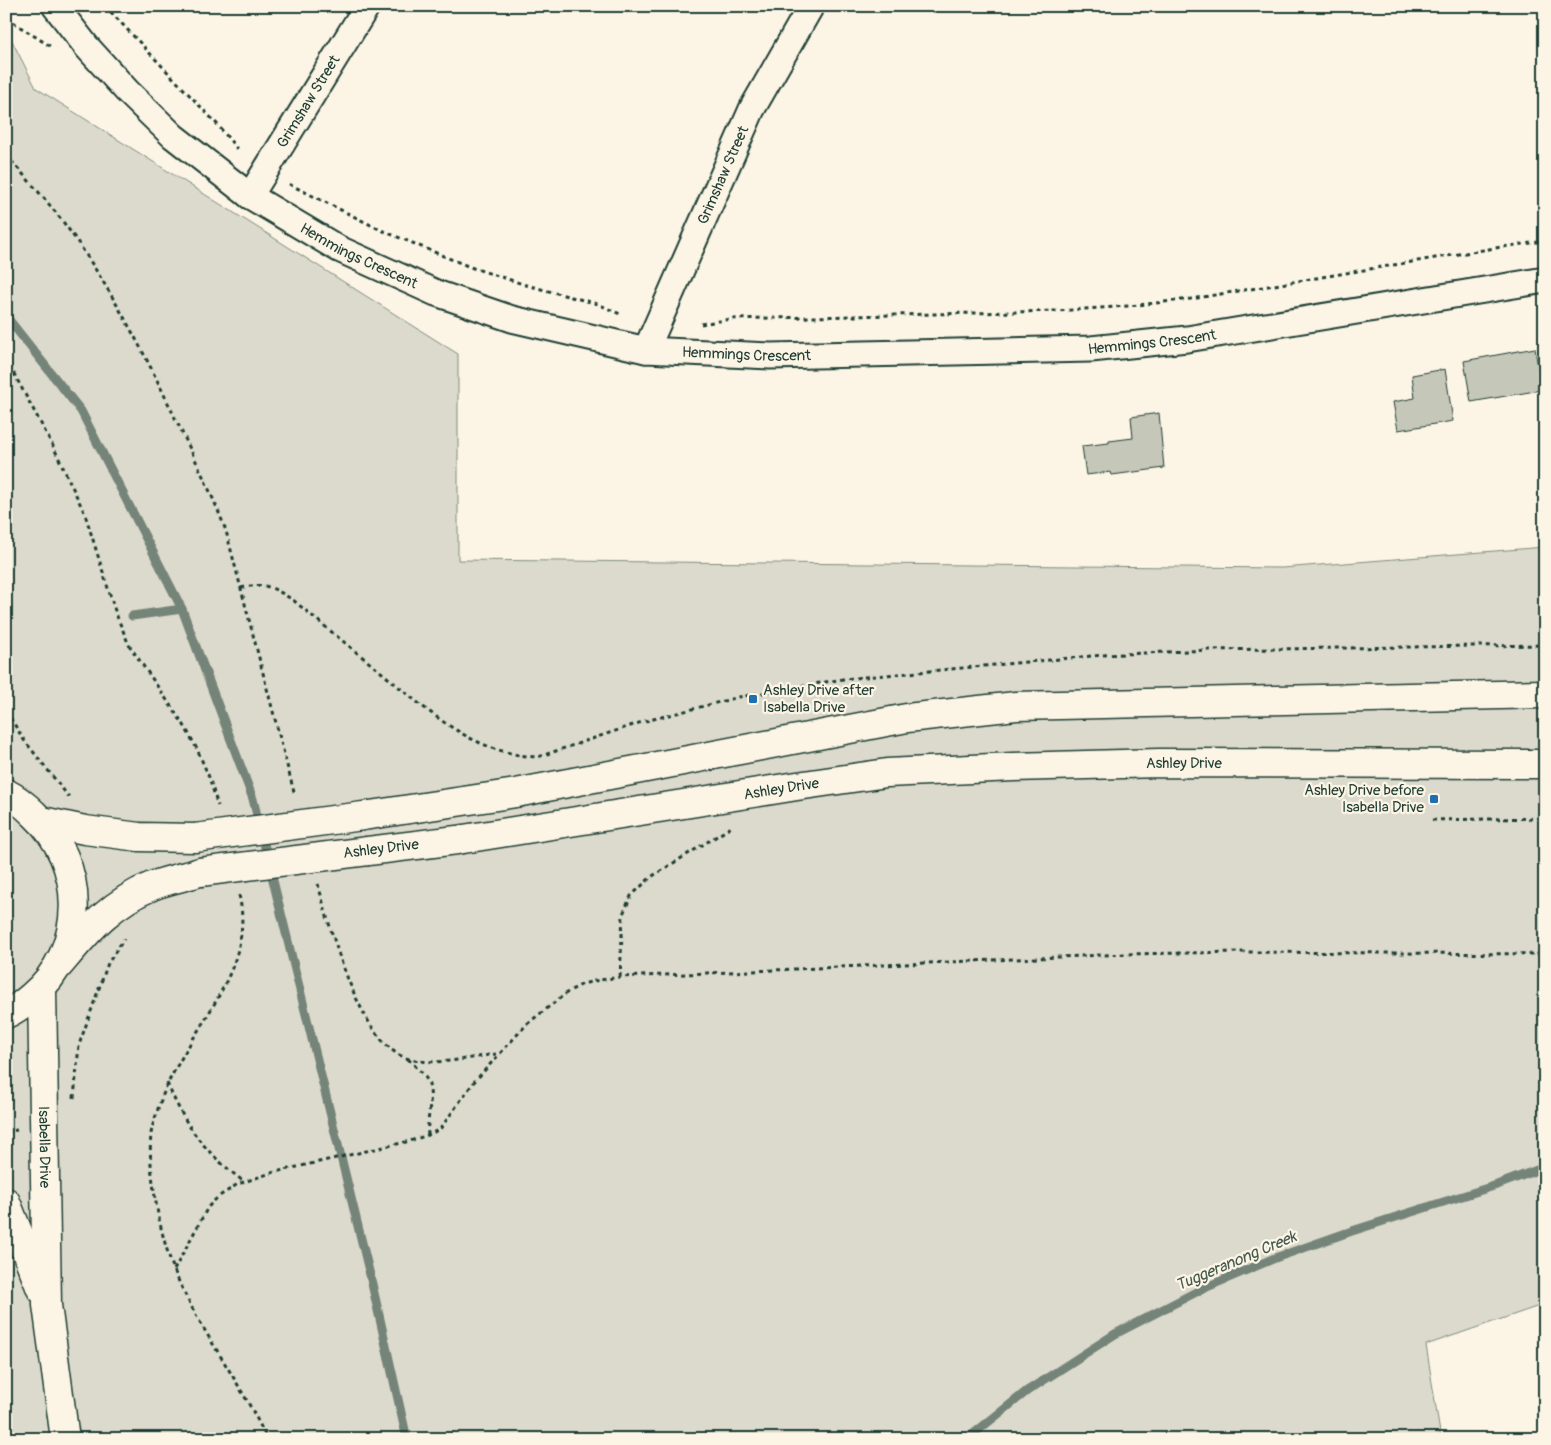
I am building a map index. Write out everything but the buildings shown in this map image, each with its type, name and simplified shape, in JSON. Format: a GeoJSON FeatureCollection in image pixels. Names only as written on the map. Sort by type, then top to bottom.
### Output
{"type":"FeatureCollection","features":[{"type":"Feature","properties":{"kind":"main road"},"geometry":{"type":"LineString","coordinates":[[1498,695],[1545,677]]}},
{"type":"Feature","properties":{"kind":"main road"},"geometry":{"type":"LineString","coordinates":[[25,807],[85,830],[139,837],[195,838],[362,816],[544,788],[907,718],[1016,706],[1545,694]]}},
{"type":"Feature","properties":{"kind":"main road","name":"Ashley Drive"},"geometry":{"type":"LineString","coordinates":[[6,1014],[16,1010],[49,978],[96,922],[119,903],[153,886],[200,872],[458,840],[887,773],[1013,766],[1159,763],[1545,764]]}},
{"type":"Feature","properties":{"kind":"main road"},"geometry":{"type":"LineString","coordinates":[[6,773],[25,807],[52,833],[65,859],[73,886],[74,914],[68,942],[49,978]]}},
{"type":"Feature","properties":{"kind":"main road","name":"Isabella Drive"},"geometry":{"type":"LineString","coordinates":[[49,978],[44,1124],[47,1304],[65,1439]]}},
{"type":"Feature","properties":{"kind":"main road","name":"Isabella Drive"},"geometry":{"type":"LineString","coordinates":[[6,1202],[47,1304]]}},
{"type":"Feature","properties":{"kind":"street","name":"Hemmings Crescent"},"geometry":{"type":"LineString","coordinates":[[55,6],[87,47],[127,91],[173,136],[250,196],[339,249],[436,293],[512,319],[646,350],[770,356],[1091,348],[1187,339],[1545,280]]}},
{"type":"Feature","properties":{"kind":"street","name":"Grimshaw Street"},"geometry":{"type":"LineString","coordinates":[[250,196],[367,6]]}},
{"type":"Feature","properties":{"kind":"street","name":"Grimshaw Street"},"geometry":{"type":"LineString","coordinates":[[646,350],[752,109],[811,6]]}},
{"type":"Feature","properties":{"kind":"path"},"geometry":{"type":"LineString","coordinates":[[104,6],[217,124],[242,155]]}},
{"type":"Feature","properties":{"kind":"path"},"geometry":{"type":"LineString","coordinates":[[6,155],[72,233],[126,318],[213,497],[226,531],[296,799]]}},
{"type":"Feature","properties":{"kind":"path"},"geometry":{"type":"LineString","coordinates":[[283,181],[381,230],[470,267],[526,285],[598,304],[621,314]]}},
{"type":"Feature","properties":{"kind":"path"},"geometry":{"type":"LineString","coordinates":[[696,326],[708,321],[731,319],[1056,311],[1129,306],[1192,299],[1545,241]]}},
{"type":"Feature","properties":{"kind":"path"},"geometry":{"type":"LineString","coordinates":[[240,588],[256,584],[275,589],[292,600],[437,719],[479,743],[520,756],[538,757],[642,722],[739,697],[843,679],[1103,655],[1208,650],[1545,645]]}},
{"type":"Feature","properties":{"kind":"path"},"geometry":{"type":"LineString","coordinates":[[6,711],[24,740],[70,798]]}},
{"type":"Feature","properties":{"kind":"path"},"geometry":{"type":"LineString","coordinates":[[1432,820],[1545,818]]}},
{"type":"Feature","properties":{"kind":"path"},"geometry":{"type":"LineString","coordinates":[[620,977],[623,914],[631,896],[651,877],[736,825]]}},
{"type":"Feature","properties":{"kind":"path"},"geometry":{"type":"LineString","coordinates":[[316,876],[342,964],[360,1006],[375,1032],[389,1048],[408,1059],[428,1082],[430,1096],[427,1124],[428,1136]]}},
{"type":"Feature","properties":{"kind":"path"},"geometry":{"type":"LineString","coordinates":[[174,1270],[208,1207],[218,1197],[243,1181],[428,1136],[440,1129],[473,1083],[527,1024],[569,991],[594,981],[620,977],[1125,954],[1252,952],[1544,954],[1545,906]]}},
{"type":"Feature","properties":{"kind":"path"},"geometry":{"type":"LineString","coordinates":[[74,1099],[79,1045],[108,963],[127,935]]}},
{"type":"Feature","properties":{"kind":"path"},"geometry":{"type":"LineString","coordinates":[[408,1059],[426,1062],[498,1054]]}},
{"type":"Feature","properties":{"kind":"path"},"geometry":{"type":"LineString","coordinates":[[167,1083],[192,1131],[212,1156],[243,1181]]}},
{"type":"Feature","properties":{"kind":"path"},"geometry":{"type":"LineString","coordinates":[[6,1132],[44,1124]]}},
{"type":"Feature","properties":{"kind":"shaded area"},"geometry":{"type":"Polygon","coordinates":[[[6,29],[36,88],[458,354],[458,560],[1282,568],[1545,547],[1545,1304],[1426,1345],[1441,1439],[6,1439],[6,29]]]}},
{"type":"Feature","properties":{"kind":"waterway"},"geometry":{"type":"LineString","coordinates":[[6,316],[81,411],[182,609],[253,799],[370,1275],[407,1439]]}},
{"type":"Feature","properties":{"kind":"waterway"},"geometry":{"type":"LineString","coordinates":[[132,616],[182,609]]}},
{"type":"Feature","properties":{"kind":"waterway","name":"Tuggeranong Creek"},"geometry":{"type":"LineString","coordinates":[[967,1439],[1027,1391],[1115,1334],[1202,1289],[1275,1258],[1352,1231],[1497,1185],[1545,1167]]}},
{"type":"Feature","properties":{"kind":"place","name":"Ashley Drive after Isabella Drive"},"geometry":{"type":"Point","coordinates":[753,699]}},
{"type":"Feature","properties":{"kind":"place","name":"Ashley Drive before Isabella Drive"},"geometry":{"type":"Point","coordinates":[1434,799]}}]}
